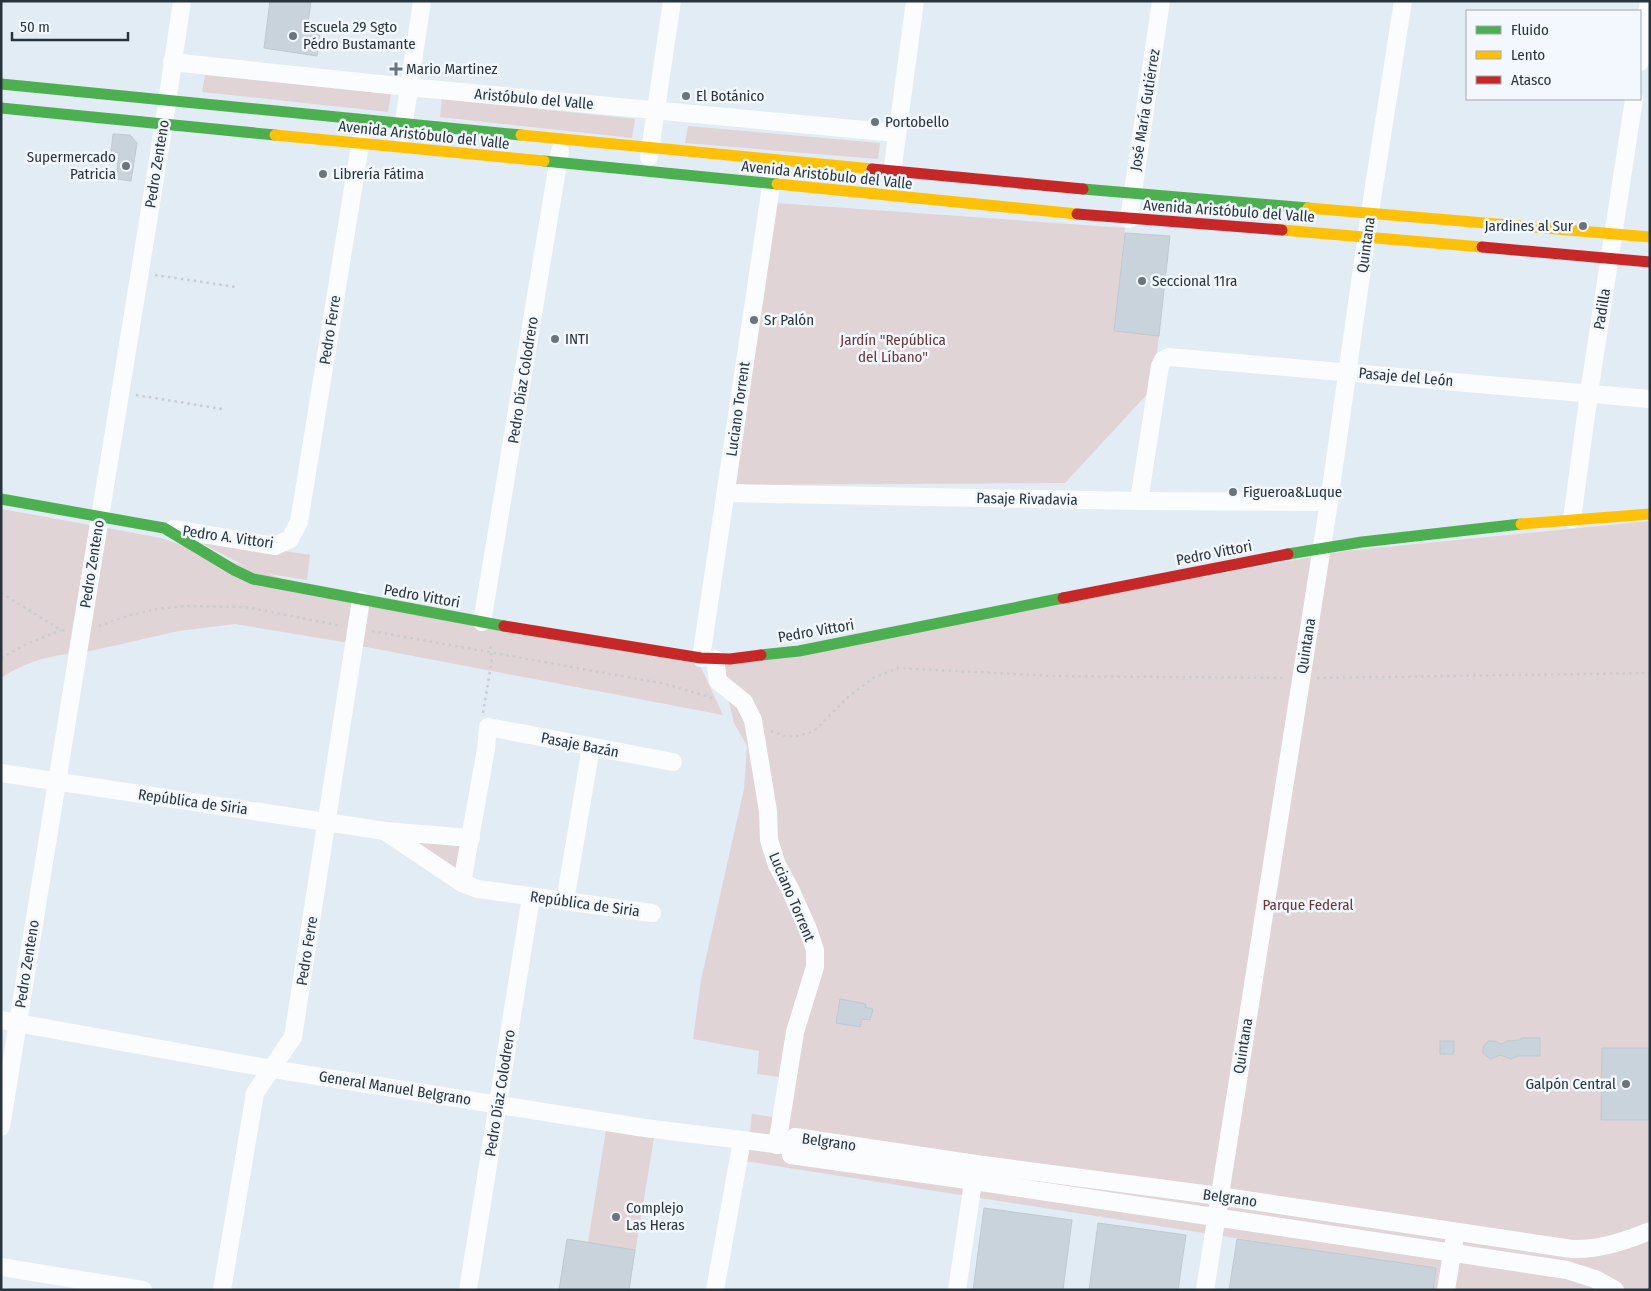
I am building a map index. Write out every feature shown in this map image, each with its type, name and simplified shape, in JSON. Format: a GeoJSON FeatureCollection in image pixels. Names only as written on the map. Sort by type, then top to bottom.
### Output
{"type":"FeatureCollection","features":[{"type":"Feature","properties":{"kind":"main road","name":"Avenida Aristóbulo del Valle"},"geometry":{"type":"LineString","coordinates":[[1,84],[1132,194],[1370,212],[1650,237]]}},
{"type":"Feature","properties":{"kind":"main road","name":"Avenida Aristóbulo del Valle"},"geometry":{"type":"LineString","coordinates":[[1,108],[1129,219],[1367,236],[1650,262]]}},
{"type":"Feature","properties":{"kind":"main road","name":"Pedro Vittori"},"geometry":{"type":"LineString","coordinates":[[1,499],[164,528],[234,570],[253,579],[486,623],[708,658],[799,651],[1322,547],[1572,519],[1650,514]]}},
{"type":"Feature","properties":{"kind":"street","name":"Pedro Zenteno"},"geometry":{"type":"LineString","coordinates":[[1,1127],[10,1021],[56,782],[164,123],[182,1]]}},
{"type":"Feature","properties":{"kind":"street"},"geometry":{"type":"LineString","coordinates":[[400,148],[422,1]]}},
{"type":"Feature","properties":{"kind":"street"},"geometry":{"type":"LineString","coordinates":[[648,172],[655,111],[672,1]]}},
{"type":"Feature","properties":{"kind":"street"},"geometry":{"type":"LineString","coordinates":[[889,196],[915,1]]}},
{"type":"Feature","properties":{"kind":"street","name":"José María Gutiérrez"},"geometry":{"type":"LineString","coordinates":[[1129,219],[1161,1]]}},
{"type":"Feature","properties":{"kind":"street","name":"Quintana"},"geometry":{"type":"LineString","coordinates":[[1205,1290],[1329,502],[1370,212],[1403,1]]}},
{"type":"Feature","properties":{"kind":"street"},"geometry":{"type":"LineString","coordinates":[[1641,55],[1649,1]]}},
{"type":"Feature","properties":{"kind":"street","name":"Aristóbulo del Valle"},"geometry":{"type":"LineString","coordinates":[[172,62],[408,87],[896,133]]}},
{"type":"Feature","properties":{"kind":"street","name":"Padilla"},"geometry":{"type":"LineString","coordinates":[[1572,519],[1589,393],[1634,100]]}},
{"type":"Feature","properties":{"kind":"street","name":"Pedro Ferre"},"geometry":{"type":"LineString","coordinates":[[290,539],[299,522],[363,120]]}},
{"type":"Feature","properties":{"kind":"street","name":"Pedro Díaz Colodrero"},"geometry":{"type":"LineString","coordinates":[[486,623],[562,138]]}},
{"type":"Feature","properties":{"kind":"street","name":"Luciano Torrent"},"geometry":{"type":"LineString","coordinates":[[775,159],[726,493],[708,658],[718,681],[744,702],[753,720],[768,811],[769,840],[776,866],[790,889],[808,929],[814,950],[815,967],[795,1032],[783,1146]]}},
{"type":"Feature","properties":{"kind":"street","name":"Pasaje del León"},"geometry":{"type":"LineString","coordinates":[[1139,501],[1160,366],[1163,360],[1169,357],[1650,399]]}},
{"type":"Feature","properties":{"kind":"street","name":"Pasaje Rivadavia"},"geometry":{"type":"LineString","coordinates":[[726,493],[1139,501],[1329,502]]}},
{"type":"Feature","properties":{"kind":"street","name":"Pedro A. Vittori"},"geometry":{"type":"LineString","coordinates":[[164,528],[275,546],[290,539]]}},
{"type":"Feature","properties":{"kind":"street","name":"Pedro Ferre"},"geometry":{"type":"LineString","coordinates":[[222,1290],[255,1093],[293,1037],[362,600]]}},
{"type":"Feature","properties":{"kind":"street"},"geometry":{"type":"LineString","coordinates":[[462,883],[485,724]]}},
{"type":"Feature","properties":{"kind":"street","name":"Pasaje Bazán"},"geometry":{"type":"LineString","coordinates":[[485,724],[591,747],[673,762]]}},
{"type":"Feature","properties":{"kind":"street"},"geometry":{"type":"LineString","coordinates":[[565,901],[591,747]]}},
{"type":"Feature","properties":{"kind":"street","name":"República de Siria"},"geometry":{"type":"LineString","coordinates":[[1,774],[385,831],[470,838]]}},
{"type":"Feature","properties":{"kind":"street","name":"República de Siria"},"geometry":{"type":"LineString","coordinates":[[385,831],[462,883],[478,889],[652,913]]}},
{"type":"Feature","properties":{"kind":"street","name":"Pedro Díaz Colodrero"},"geometry":{"type":"LineString","coordinates":[[468,1290],[531,896]]}},
{"type":"Feature","properties":{"kind":"street","name":"General Manuel Belgrano"},"geometry":{"type":"LineString","coordinates":[[10,1021],[272,1069],[645,1128],[783,1146]]}},
{"type":"Feature","properties":{"kind":"street"},"geometry":{"type":"LineString","coordinates":[[715,1290],[742,1140]]}},
{"type":"Feature","properties":{"kind":"street","name":"Belgrano"},"geometry":{"type":"LineString","coordinates":[[783,1146],[791,1155],[1219,1196],[1572,1249],[1584,1250],[1616,1244],[1650,1232]]}},
{"type":"Feature","properties":{"kind":"street"},"geometry":{"type":"LineString","coordinates":[[956,1290],[975,1172]]}},
{"type":"Feature","properties":{"kind":"street","name":"Belgrano"},"geometry":{"type":"LineString","coordinates":[[975,1172],[1216,1217],[1567,1270],[1595,1279],[1615,1290]]}},
{"type":"Feature","properties":{"kind":"street"},"geometry":{"type":"LineString","coordinates":[[1446,1290],[1456,1232]]}},
{"type":"Feature","properties":{"kind":"street"},"geometry":{"type":"LineString","coordinates":[[1,1267],[143,1290]]}},
{"type":"Feature","properties":{"kind":"path"},"geometry":{"type":"LineString","coordinates":[[139,272],[236,287]]}},
{"type":"Feature","properties":{"kind":"path"},"geometry":{"type":"LineString","coordinates":[[120,393],[222,409]]}},
{"type":"Feature","properties":{"kind":"path"},"geometry":{"type":"LineString","coordinates":[[485,724],[492,659],[486,623]]}},
{"type":"Feature","properties":{"kind":"path"},"geometry":{"type":"LineString","coordinates":[[1,658],[27,644],[62,630]]}},
{"type":"Feature","properties":{"kind":"green space"},"geometry":{"type":"Polygon","coordinates":[[[205,75],[391,94],[388,112],[202,92],[205,75]]]}},
{"type":"Feature","properties":{"kind":"green space"},"geometry":{"type":"Polygon","coordinates":[[[442,99],[635,119],[632,138],[440,117],[442,99]]]}},
{"type":"Feature","properties":{"kind":"green space"},"geometry":{"type":"Polygon","coordinates":[[[688,126],[880,143],[878,159],[685,143],[688,126]]]}},
{"type":"Feature","properties":{"kind":"green space","name":"Jardín \"República del Líbano\""},"geometry":{"type":"Polygon","coordinates":[[[775,203],[1125,228],[1114,331],[1159,336],[1152,389],[1065,483],[736,485],[775,203]]]}},
{"type":"Feature","properties":{"kind":"green space"},"geometry":{"type":"Polygon","coordinates":[[[1,509],[90,525],[68,654],[33,662],[1,678],[1,509]]]}},
{"type":"Feature","properties":{"kind":"green space","name":"Parque Federal"},"geometry":{"type":"Polygon","coordinates":[[[1650,521],[1650,1290],[1433,1290],[1357,1257],[738,1160],[750,1131],[752,1114],[773,1117],[780,1077],[757,1074],[759,1051],[693,1039],[701,980],[744,789],[747,746],[734,723],[720,665],[1345,551],[1650,521]]]}},
{"type":"Feature","properties":{"kind":"green space"},"geometry":{"type":"Polygon","coordinates":[[[107,528],[161,538],[355,603],[349,643],[235,624],[179,631],[86,652],[107,528]]]}},
{"type":"Feature","properties":{"kind":"green space"},"geometry":{"type":"Polygon","coordinates":[[[188,536],[310,555],[307,580],[256,572],[188,536]]]}},
{"type":"Feature","properties":{"kind":"green space"},"geometry":{"type":"Polygon","coordinates":[[[367,605],[699,663],[723,715],[361,646],[367,605]]]}},
{"type":"Feature","properties":{"kind":"green space"},"geometry":{"type":"Polygon","coordinates":[[[396,833],[469,839],[461,881],[396,833]]]}},
{"type":"Feature","properties":{"kind":"green space","name":"Complejo Las Heras"},"geometry":{"type":"Polygon","coordinates":[[[606,1130],[654,1138],[629,1290],[559,1290],[567,1239],[588,1242],[606,1130]]]}},
{"type":"Feature","properties":{"kind":"building","name":"Escuela 29 Sgto Pédro Bustamante"},"geometry":{"type":"Polygon","coordinates":[[[270,1],[311,1],[308,23],[321,24],[317,56],[264,48],[270,1]]]}},
{"type":"Feature","properties":{"kind":"building","name":"Supermercado Patricia"},"geometry":{"type":"Polygon","coordinates":[[[113,134],[130,135],[137,143],[131,181],[116,179],[119,153],[111,152],[113,134]]]}},
{"type":"Feature","properties":{"kind":"building","name":"Seccional 11ra"},"geometry":{"type":"Polygon","coordinates":[[[1125,233],[1170,236],[1159,336],[1114,331],[1125,233]]]}},
{"type":"Feature","properties":{"kind":"building"},"geometry":{"type":"Polygon","coordinates":[[[840,999],[866,1004],[865,1007],[873,1009],[870,1020],[862,1019],[860,1027],[836,1023],[840,999]]]}},
{"type":"Feature","properties":{"kind":"building"},"geometry":{"type":"Polygon","coordinates":[[[1521,1038],[1540,1038],[1540,1056],[1518,1056],[1511,1059],[1500,1055],[1491,1059],[1483,1053],[1483,1047],[1488,1041],[1502,1044],[1507,1041],[1521,1040],[1521,1038]]]}},
{"type":"Feature","properties":{"kind":"building"},"geometry":{"type":"Polygon","coordinates":[[[1440,1041],[1454,1041],[1454,1054],[1440,1054],[1440,1041]]]}},
{"type":"Feature","properties":{"kind":"building","name":"Galpón Central"},"geometry":{"type":"Polygon","coordinates":[[[1602,1048],[1650,1048],[1650,1120],[1601,1120],[1602,1048]]]}},
{"type":"Feature","properties":{"kind":"building"},"geometry":{"type":"Polygon","coordinates":[[[984,1208],[1072,1220],[1063,1290],[973,1290],[984,1208]]]}},
{"type":"Feature","properties":{"kind":"building"},"geometry":{"type":"Polygon","coordinates":[[[1098,1223],[1186,1235],[1178,1290],[1089,1290],[1098,1223]]]}},
{"type":"Feature","properties":{"kind":"building"},"geometry":{"type":"Polygon","coordinates":[[[567,1239],[635,1250],[629,1290],[559,1290],[567,1239]]]}},
{"type":"Feature","properties":{"kind":"building"},"geometry":{"type":"Polygon","coordinates":[[[1237,1239],[1436,1268],[1433,1290],[1229,1290],[1237,1239]]]}},
{"type":"Feature","properties":{"kind":"traffic: fast"},"geometry":{"type":"LineString","coordinates":[[1,84],[521,135]]}},
{"type":"Feature","properties":{"kind":"traffic: fast"},"geometry":{"type":"LineString","coordinates":[[1,108],[275,135]]}},
{"type":"Feature","properties":{"kind":"traffic: fast"},"geometry":{"type":"LineString","coordinates":[[544,161],[777,184]]}},
{"type":"Feature","properties":{"kind":"traffic: fast"},"geometry":{"type":"LineString","coordinates":[[1083,189],[1308,208]]}},
{"type":"Feature","properties":{"kind":"traffic: fast"},"geometry":{"type":"LineString","coordinates":[[1,499],[164,528],[234,570],[253,579],[504,626]]}},
{"type":"Feature","properties":{"kind":"traffic: fast"},"geometry":{"type":"LineString","coordinates":[[1288,554],[1362,542],[1521,524]]}},
{"type":"Feature","properties":{"kind":"traffic: fast"},"geometry":{"type":"LineString","coordinates":[[761,655],[799,651],[1063,598]]}},
{"type":"Feature","properties":{"kind":"traffic: slow"},"geometry":{"type":"LineString","coordinates":[[275,135],[544,161]]}},
{"type":"Feature","properties":{"kind":"traffic: slow"},"geometry":{"type":"LineString","coordinates":[[521,135],[872,169]]}},
{"type":"Feature","properties":{"kind":"traffic: slow"},"geometry":{"type":"LineString","coordinates":[[777,184],[1077,214]]}},
{"type":"Feature","properties":{"kind":"traffic: slow"},"geometry":{"type":"LineString","coordinates":[[1308,208],[1650,237]]}},
{"type":"Feature","properties":{"kind":"traffic: slow"},"geometry":{"type":"LineString","coordinates":[[1282,230],[1482,247]]}},
{"type":"Feature","properties":{"kind":"traffic: slow"},"geometry":{"type":"LineString","coordinates":[[1521,524],[1650,514]]}},
{"type":"Feature","properties":{"kind":"traffic: jam"},"geometry":{"type":"LineString","coordinates":[[872,169],[1083,189]]}},
{"type":"Feature","properties":{"kind":"traffic: jam"},"geometry":{"type":"LineString","coordinates":[[1077,214],[1282,230]]}},
{"type":"Feature","properties":{"kind":"traffic: jam"},"geometry":{"type":"LineString","coordinates":[[1482,247],[1650,262]]}},
{"type":"Feature","properties":{"kind":"traffic: jam"},"geometry":{"type":"LineString","coordinates":[[1063,598],[1288,554]]}},
{"type":"Feature","properties":{"kind":"traffic: jam"},"geometry":{"type":"LineString","coordinates":[[504,626],[701,658],[730,659],[761,655]]}},
{"type":"Feature","properties":{"kind":"place","name":"Escuela 29 Sgto Pédro Bustamante"},"geometry":{"type":"Point","coordinates":[293,36]}},
{"type":"Feature","properties":{"kind":"place","name":"Mario Martinez"},"geometry":{"type":"Point","coordinates":[396,69]}},
{"type":"Feature","properties":{"kind":"place","name":"El Botánico"},"geometry":{"type":"Point","coordinates":[686,96]}},
{"type":"Feature","properties":{"kind":"place","name":"Portobello"},"geometry":{"type":"Point","coordinates":[875,122]}},
{"type":"Feature","properties":{"kind":"place","name":"Supermercado Patricia"},"geometry":{"type":"Point","coordinates":[126,166]}},
{"type":"Feature","properties":{"kind":"place","name":"Librería Fátima"},"geometry":{"type":"Point","coordinates":[323,174]}},
{"type":"Feature","properties":{"kind":"place","name":"Jardines al Sur"},"geometry":{"type":"Point","coordinates":[1583,226]}},
{"type":"Feature","properties":{"kind":"place","name":"Seccional 11ra"},"geometry":{"type":"Point","coordinates":[1142,281]}},
{"type":"Feature","properties":{"kind":"place","name":"Sr Palón"},"geometry":{"type":"Point","coordinates":[754,320]}},
{"type":"Feature","properties":{"kind":"place","name":"INTI"},"geometry":{"type":"Point","coordinates":[555,339]}},
{"type":"Feature","properties":{"kind":"place","name":"Figueroa&Luque"},"geometry":{"type":"Point","coordinates":[1233,492]}},
{"type":"Feature","properties":{"kind":"place","name":"Galpón Central"},"geometry":{"type":"Point","coordinates":[1626,1084]}},
{"type":"Feature","properties":{"kind":"place","name":"Complejo Las Heras"},"geometry":{"type":"Point","coordinates":[616,1217]}}]}
